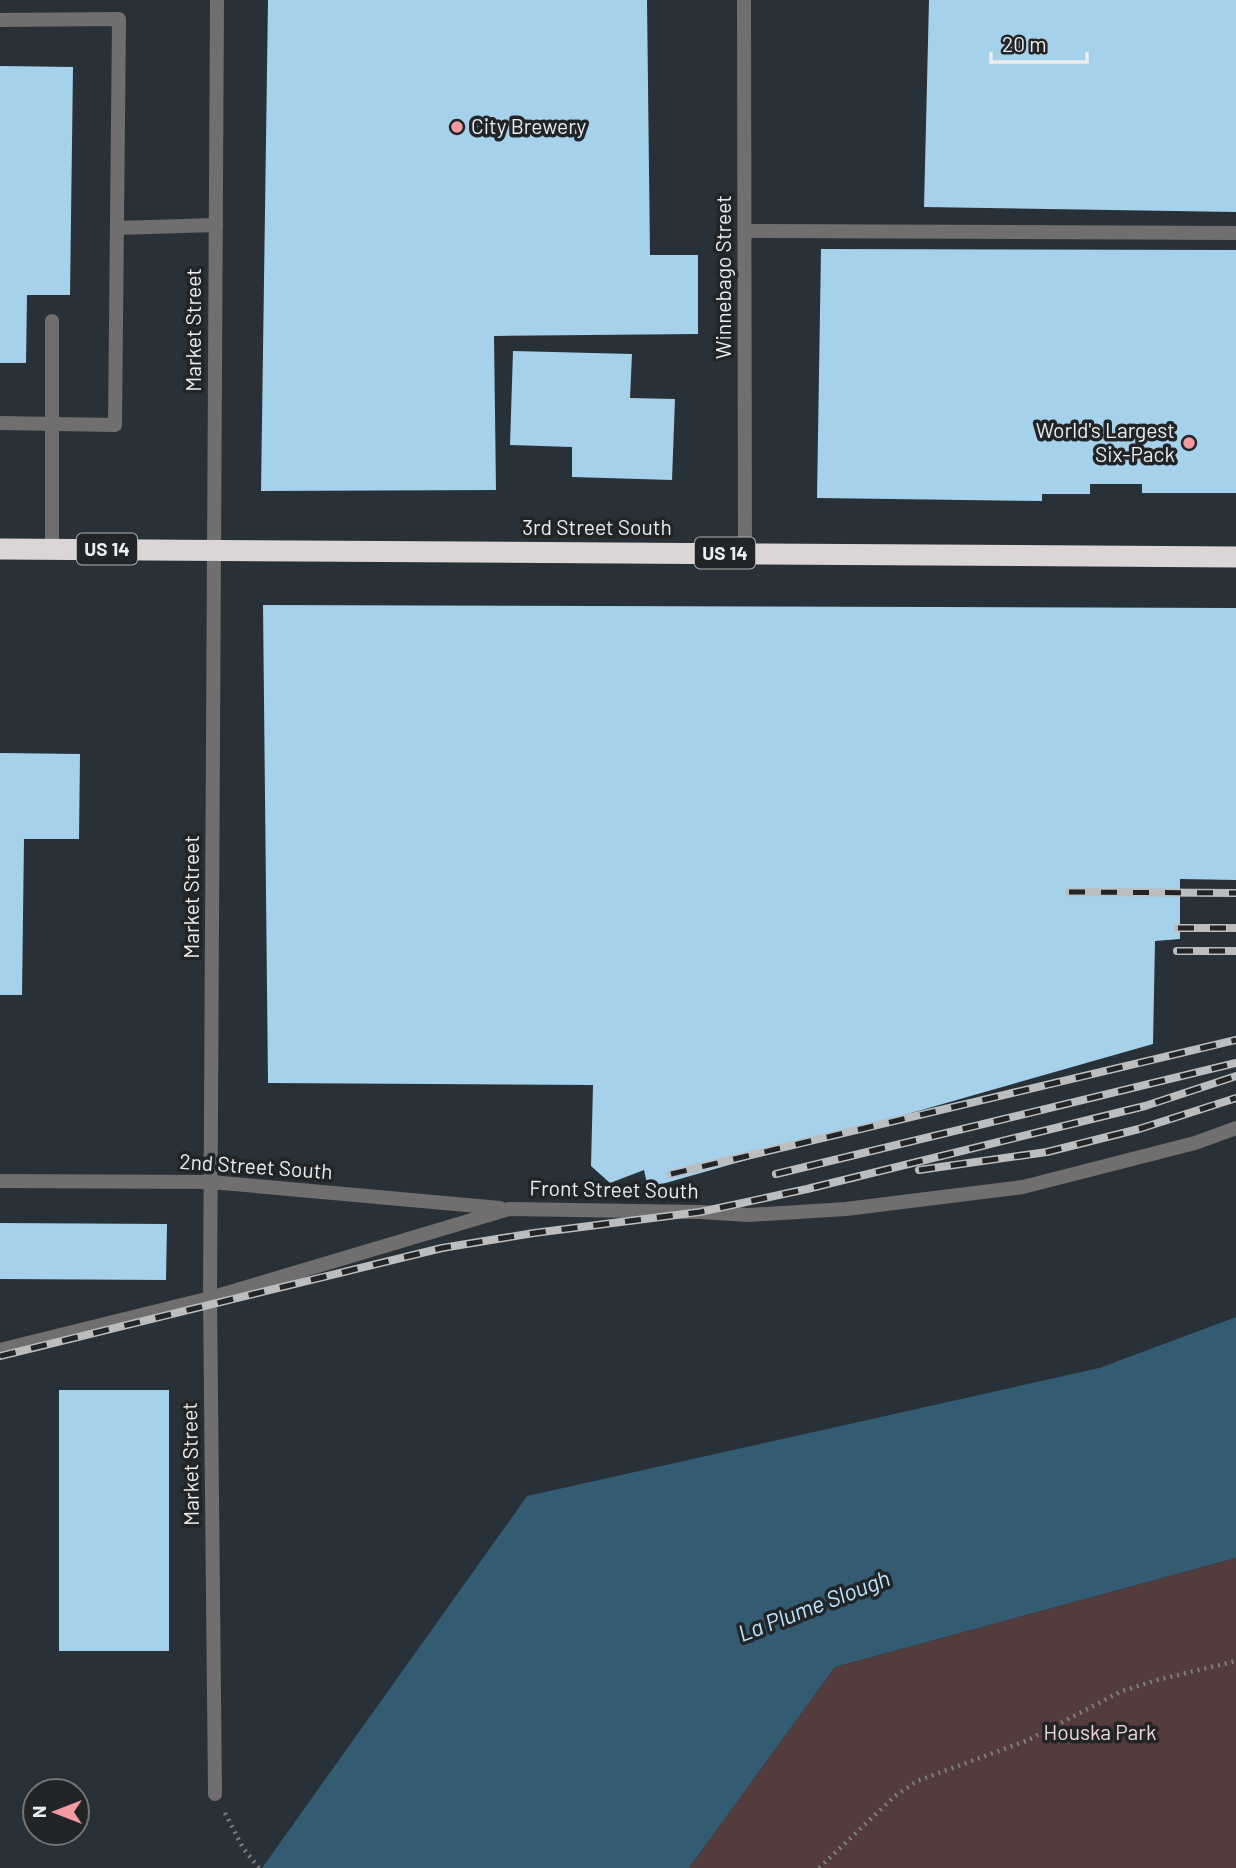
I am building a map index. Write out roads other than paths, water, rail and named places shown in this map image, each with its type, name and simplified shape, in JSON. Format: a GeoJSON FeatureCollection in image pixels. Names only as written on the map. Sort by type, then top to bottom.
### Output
{"type":"FeatureCollection","features":[{"type":"Feature","properties":{"kind":"highway","name":"3rd Street South"},"geometry":{"type":"LineString","coordinates":[[0,549],[1236,557]]}},
{"type":"Feature","properties":{"kind":"street","name":"Market Street"},"geometry":{"type":"LineString","coordinates":[[215,1794],[210,1298],[217,0]]}},
{"type":"Feature","properties":{"kind":"street","name":"Winnebago Street"},"geometry":{"type":"LineString","coordinates":[[744,0],[745,553]]}},
{"type":"Feature","properties":{"kind":"street"},"geometry":{"type":"LineString","coordinates":[[0,20],[119,19],[116,425],[0,423]]}},
{"type":"Feature","properties":{"kind":"street"},"geometry":{"type":"LineString","coordinates":[[117,228],[216,225]]}},
{"type":"Feature","properties":{"kind":"street"},"geometry":{"type":"LineString","coordinates":[[745,231],[1236,233]]}},
{"type":"Feature","properties":{"kind":"street"},"geometry":{"type":"LineString","coordinates":[[52,321],[52,549]]}},
{"type":"Feature","properties":{"kind":"street","name":"Front Street South"},"geometry":{"type":"LineString","coordinates":[[0,1350],[210,1298],[509,1209],[748,1215],[846,1209],[1023,1187],[1195,1143],[1236,1128]]}},
{"type":"Feature","properties":{"kind":"street","name":"2nd Street South"},"geometry":{"type":"LineString","coordinates":[[0,1181],[211,1182],[509,1209]]}},
{"type":"Feature","properties":{"kind":"water","name":"La Plume Slough"},"geometry":{"type":"Polygon","coordinates":[[[1236,1317],[1236,1558],[835,1667],[689,1868],[262,1868],[527,1496],[1099,1368],[1236,1317]]]}},
{"type":"Feature","properties":{"kind":"railway"},"geometry":{"type":"LineString","coordinates":[[1069,892],[1236,893]]}},
{"type":"Feature","properties":{"kind":"railway"},"geometry":{"type":"LineString","coordinates":[[1178,928],[1236,928]]}},
{"type":"Feature","properties":{"kind":"railway"},"geometry":{"type":"LineString","coordinates":[[1177,951],[1236,951]]}},
{"type":"Feature","properties":{"kind":"railway"},"geometry":{"type":"LineString","coordinates":[[671,1174],[1236,1040]]}},
{"type":"Feature","properties":{"kind":"railway"},"geometry":{"type":"LineString","coordinates":[[776,1174],[1236,1063]]}},
{"type":"Feature","properties":{"kind":"railway"},"geometry":{"type":"LineString","coordinates":[[0,1356],[442,1248],[534,1233],[700,1212],[807,1189],[1145,1106],[1236,1076]]}},
{"type":"Feature","properties":{"kind":"railway"},"geometry":{"type":"LineString","coordinates":[[919,1170],[1047,1152],[1139,1129],[1236,1098]]}},
{"type":"Feature","properties":{"kind":"place","name":"City Brewery"},"geometry":{"type":"Point","coordinates":[457,127]}},
{"type":"Feature","properties":{"kind":"place","name":"World's Largest Six-Pack"},"geometry":{"type":"Point","coordinates":[1189,443]}},
{"type":"Feature","properties":{"kind":"park label","name":"Houska Park"},"geometry":{"type":"Point","coordinates":[1100,1733]}}]}
